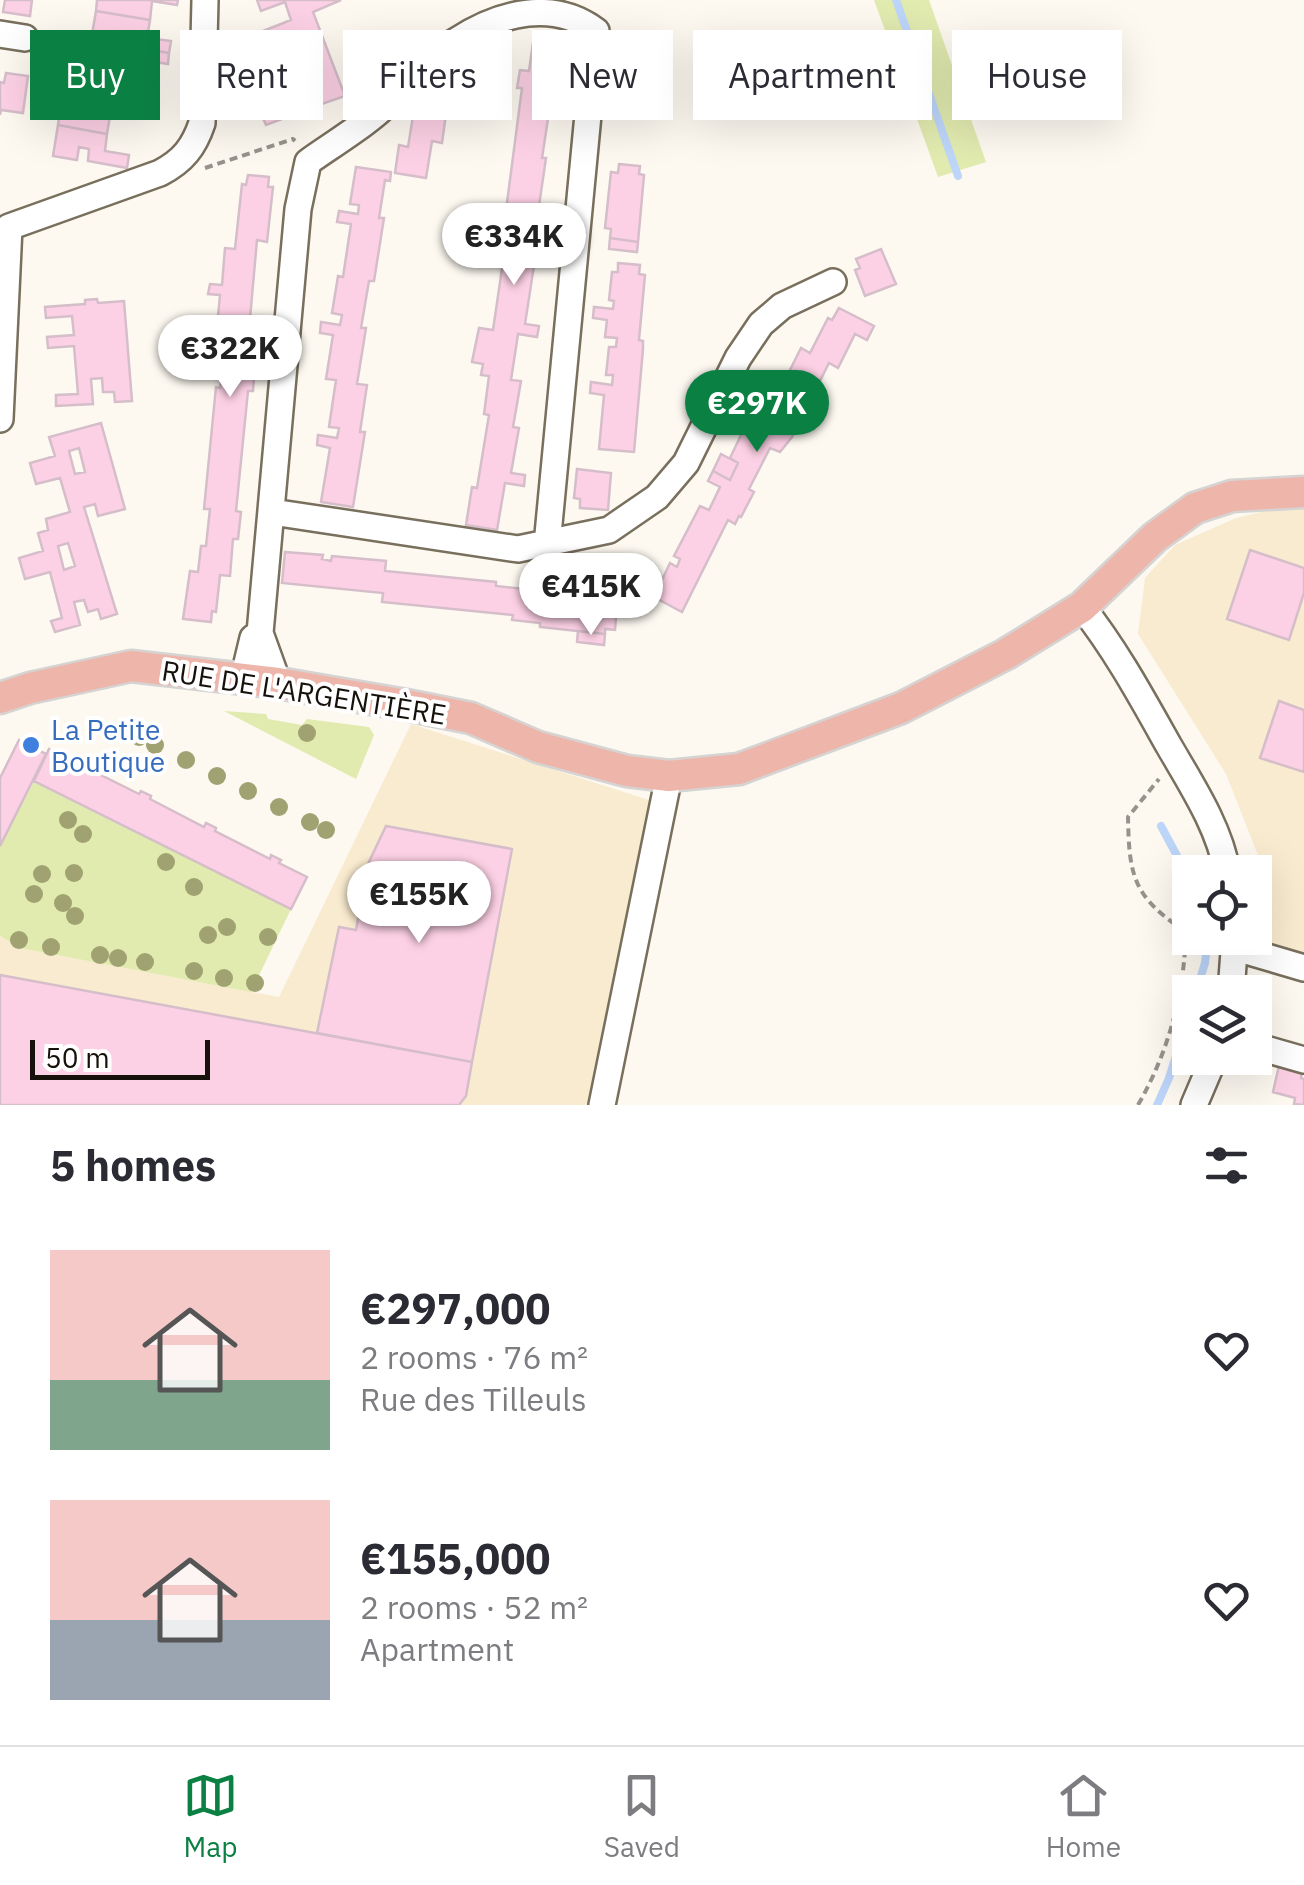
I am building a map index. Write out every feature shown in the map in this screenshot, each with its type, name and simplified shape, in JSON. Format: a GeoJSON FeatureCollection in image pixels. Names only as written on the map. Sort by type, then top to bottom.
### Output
{"type":"FeatureCollection","features":[{"type":"Feature","properties":{"kind":"main road","name":"RUE DE L'ARGENTIÈRE"},"geometry":{"type":"LineString","coordinates":[[0,698],[132,666],[278,683],[470,718],[538,747],[627,771],[669,776],[740,769],[901,708],[1006,654],[1082,607],[1154,537],[1195,508],[1232,496],[1304,492]]}},
{"type":"Feature","properties":{"kind":"street"},"geometry":{"type":"LineString","coordinates":[[0,419],[9,226],[179,163],[196,142],[202,123],[205,0]]}},
{"type":"Feature","properties":{"kind":"street"},"geometry":{"type":"LineString","coordinates":[[278,683],[260,633],[298,209],[308,162],[388,103],[401,78],[424,61],[520,3],[548,0],[568,4],[584,14],[596,31],[547,546]]}},
{"type":"Feature","properties":{"kind":"street"},"geometry":{"type":"LineString","coordinates":[[272,512],[518,550],[609,530],[656,497],[686,464],[738,358],[760,324],[782,306],[833,282]]}},
{"type":"Feature","properties":{"kind":"street"},"geometry":{"type":"LineString","coordinates":[[1082,607],[1116,655],[1176,759],[1223,855]]}},
{"type":"Feature","properties":{"kind":"street"},"geometry":{"type":"LineString","coordinates":[[243,680],[253,638],[260,633]]}},
{"type":"Feature","properties":{"kind":"street"},"geometry":{"type":"LineString","coordinates":[[602,1105],[669,776]]}},
{"type":"Feature","properties":{"kind":"street"},"geometry":{"type":"LineString","coordinates":[[1269,955],[1304,968]]}},
{"type":"Feature","properties":{"kind":"street"},"geometry":{"type":"LineString","coordinates":[[1272,1051],[1304,1060]]}},
{"type":"Feature","properties":{"kind":"street"},"geometry":{"type":"LineString","coordinates":[[1194,1105],[1207,1075]]}},
{"type":"Feature","properties":{"kind":"path"},"geometry":{"type":"LineString","coordinates":[[179,163],[191,172],[294,139],[308,162]]}},
{"type":"Feature","properties":{"kind":"path"},"geometry":{"type":"LineString","coordinates":[[1172,923],[1139,892],[1128,857],[1128,817],[1158,781],[1160,768],[1176,759]]}},
{"type":"Feature","properties":{"kind":"path"},"geometry":{"type":"LineString","coordinates":[[1138,1105],[1156,1074],[1172,1029],[1186,955]]}},
{"type":"Feature","properties":{"kind":"shaded area"},"geometry":{"type":"Polygon","coordinates":[[[1277,508],[1304,508],[1304,958],[1272,948],[1272,855],[1258,855],[1226,774],[1138,634],[1145,578],[1175,545],[1236,518],[1277,508]]]}},
{"type":"Feature","properties":{"kind":"shaded area"},"geometry":{"type":"Polygon","coordinates":[[[411,724],[649,800],[589,1105],[0,1105],[0,936],[20,948],[279,997],[411,724]]]}},
{"type":"Feature","properties":{"kind":"green space"},"geometry":{"type":"Polygon","coordinates":[[[874,0],[929,0],[952,65],[952,120],[971,120],[986,162],[938,177],[917,120],[932,120],[932,30],[885,30],[874,0]]]}},
{"type":"Feature","properties":{"kind":"green space"},"geometry":{"type":"Polygon","coordinates":[[[224,711],[266,714],[268,719],[302,725],[307,719],[369,727],[374,735],[356,779],[224,711]]]}},
{"type":"Feature","properties":{"kind":"green space"},"geometry":{"type":"Polygon","coordinates":[[[34,781],[291,909],[251,992],[20,948],[0,936],[0,846],[34,781]]]}},
{"type":"Feature","properties":{"kind":"building"},"geometry":{"type":"Polygon","coordinates":[[[5,0],[32,0],[30,16],[3,12],[5,0]]]}},
{"type":"Feature","properties":{"kind":"building"},"geometry":{"type":"Polygon","coordinates":[[[97,0],[178,0],[177,5],[152,1],[150,20],[96,11],[97,0]]]}},
{"type":"Feature","properties":{"kind":"building"},"geometry":{"type":"Polygon","coordinates":[[[257,0],[341,0],[313,12],[320,30],[266,30],[291,20],[285,2],[261,11],[257,0]]]}},
{"type":"Feature","properties":{"kind":"building"},"geometry":{"type":"Polygon","coordinates":[[[96,11],[150,20],[148,30],[93,30],[96,11]]]}},
{"type":"Feature","properties":{"kind":"building"},"geometry":{"type":"Polygon","coordinates":[[[323,38],[343,91],[343,97],[323,104],[323,38]]]}},
{"type":"Feature","properties":{"kind":"building"},"geometry":{"type":"Polygon","coordinates":[[[160,40],[171,41],[169,53],[160,51],[160,40]]]}},
{"type":"Feature","properties":{"kind":"building"},"geometry":{"type":"Polygon","coordinates":[[[532,50],[532,120],[548,120],[535,233],[539,233],[525,324],[539,326],[537,337],[518,334],[511,380],[521,381],[513,427],[519,428],[511,473],[525,475],[524,486],[505,483],[497,530],[466,525],[472,487],[477,488],[489,415],[484,414],[489,376],[481,375],[483,364],[472,362],[479,328],[493,330],[508,228],[514,229],[515,220],[505,218],[522,88],[517,88],[520,70],[529,71],[532,50]]]}},
{"type":"Feature","properties":{"kind":"building"},"geometry":{"type":"Polygon","coordinates":[[[160,51],[169,53],[168,64],[160,63],[160,51]]]}},
{"type":"Feature","properties":{"kind":"building"},"geometry":{"type":"Polygon","coordinates":[[[6,73],[28,76],[23,113],[1,110],[0,115],[0,82],[4,83],[6,73]]]}},
{"type":"Feature","properties":{"kind":"building"},"geometry":{"type":"Polygon","coordinates":[[[59,120],[109,120],[107,134],[58,125],[59,120]]]}},
{"type":"Feature","properties":{"kind":"building"},"geometry":{"type":"Polygon","coordinates":[[[412,120],[445,120],[442,143],[432,141],[426,178],[395,173],[399,145],[408,147],[412,120]]]}},
{"type":"Feature","properties":{"kind":"building"},"geometry":{"type":"Polygon","coordinates":[[[58,125],[107,134],[105,151],[129,155],[127,168],[88,161],[89,149],[79,147],[77,160],[53,156],[58,125]]]}},
{"type":"Feature","properties":{"kind":"building"},"geometry":{"type":"Polygon","coordinates":[[[619,164],[640,166],[639,174],[644,175],[638,242],[610,238],[611,229],[605,228],[611,172],[618,173],[619,164]]]}},
{"type":"Feature","properties":{"kind":"building"},"geometry":{"type":"Polygon","coordinates":[[[356,167],[391,172],[390,181],[385,180],[379,218],[384,218],[374,281],[369,281],[361,328],[366,328],[357,384],[367,385],[360,432],[365,432],[353,507],[321,502],[330,448],[317,445],[318,435],[337,438],[339,428],[329,427],[336,380],[326,379],[333,335],[320,333],[321,322],[340,325],[342,315],[332,313],[338,276],[343,277],[351,224],[337,222],[339,211],[358,214],[359,205],[350,204],[356,167]]]}},
{"type":"Feature","properties":{"kind":"building"},"geometry":{"type":"Polygon","coordinates":[[[248,175],[269,177],[268,187],[273,187],[267,242],[257,240],[246,363],[255,363],[253,391],[248,391],[236,511],[241,512],[238,539],[233,539],[230,576],[220,575],[216,612],[212,611],[211,622],[183,619],[190,571],[198,572],[201,546],[206,546],[210,509],[204,509],[216,387],[220,388],[224,360],[214,359],[220,295],[208,294],[210,284],[222,285],[225,248],[235,249],[242,184],[246,185],[248,175]]]}},
{"type":"Feature","properties":{"kind":"building"},"geometry":{"type":"Polygon","coordinates":[[[610,238],[638,242],[637,252],[609,249],[610,238]]]}},
{"type":"Feature","properties":{"kind":"building"},"geometry":{"type":"Polygon","coordinates":[[[881,249],[896,284],[865,296],[855,270],[860,268],[856,259],[881,249]]]}},
{"type":"Feature","properties":{"kind":"building"},"geometry":{"type":"Polygon","coordinates":[[[618,263],[640,265],[639,274],[645,275],[634,452],[599,449],[604,395],[590,393],[591,382],[612,385],[613,375],[606,375],[609,347],[616,347],[617,338],[605,337],[607,320],[593,318],[594,307],[613,309],[614,301],[609,300],[612,272],[618,272],[618,263]]]}},
{"type":"Feature","properties":{"kind":"building"},"geometry":{"type":"Polygon","coordinates":[[[97,299],[98,303],[124,301],[132,401],[115,402],[114,392],[103,392],[102,378],[91,379],[93,404],[56,406],[56,395],[78,394],[74,346],[48,348],[47,337],[74,335],[72,316],[46,318],[45,307],[85,304],[85,300],[97,299]]]}},
{"type":"Feature","properties":{"kind":"building"},"geometry":{"type":"Polygon","coordinates":[[[839,308],[874,326],[867,340],[855,334],[838,368],[829,363],[792,437],[780,452],[770,448],[749,489],[754,492],[741,517],[735,524],[728,520],[682,612],[654,597],[670,563],[677,567],[680,559],[674,556],[700,506],[709,510],[720,487],[708,481],[713,471],[730,480],[738,463],[730,458],[742,433],[747,435],[764,402],[772,406],[801,348],[810,353],[828,318],[832,320],[839,308]]]}},
{"type":"Feature","properties":{"kind":"building"},"geometry":{"type":"Polygon","coordinates":[[[101,423],[125,509],[98,516],[95,504],[84,507],[117,614],[101,619],[98,609],[88,612],[84,600],[74,602],[80,625],[55,632],[51,621],[62,618],[50,572],[25,579],[19,558],[43,551],[38,533],[48,530],[46,519],[70,512],[60,478],[36,484],[30,463],[55,456],[49,437],[101,423]],[[79,448],[69,451],[75,474],[85,472],[79,448]],[[68,543],[58,546],[64,570],[75,566],[68,543]]]}},
{"type":"Feature","properties":{"kind":"building"},"geometry":{"type":"Polygon","coordinates":[[[721,454],[738,463],[730,480],[713,471],[721,454]]]}},
{"type":"Feature","properties":{"kind":"building"},"geometry":{"type":"Polygon","coordinates":[[[577,469],[611,473],[608,510],[580,508],[580,499],[574,498],[577,469]]]}},
{"type":"Feature","properties":{"kind":"building"},"geometry":{"type":"Polygon","coordinates":[[[1250,550],[1304,568],[1304,593],[1289,640],[1227,619],[1250,550]]]}},
{"type":"Feature","properties":{"kind":"building"},"geometry":{"type":"Polygon","coordinates":[[[285,552],[323,555],[322,559],[331,561],[332,556],[386,561],[385,571],[496,582],[496,586],[543,591],[543,595],[597,601],[599,587],[609,588],[618,592],[615,630],[605,629],[605,634],[540,627],[540,623],[512,620],[513,615],[382,602],[383,593],[282,583],[285,552]]]}},
{"type":"Feature","properties":{"kind":"building"},"geometry":{"type":"Polygon","coordinates":[[[578,631],[605,634],[604,645],[577,642],[578,631]]]}},
{"type":"Feature","properties":{"kind":"building"},"geometry":{"type":"Polygon","coordinates":[[[1279,701],[1304,710],[1304,772],[1260,758],[1279,701]]]}},
{"type":"Feature","properties":{"kind":"building"},"geometry":{"type":"Polygon","coordinates":[[[19,740],[46,754],[0,846],[0,778],[19,740]]]}},
{"type":"Feature","properties":{"kind":"building"},"geometry":{"type":"Polygon","coordinates":[[[49,749],[75,762],[77,758],[86,763],[85,767],[151,796],[150,799],[204,827],[206,823],[270,859],[271,855],[307,877],[291,909],[34,781],[49,749]]]}},
{"type":"Feature","properties":{"kind":"building"},"geometry":{"type":"Polygon","coordinates":[[[386,826],[512,849],[472,1062],[317,1033],[339,927],[356,930],[368,864],[386,826]]]}},
{"type":"Feature","properties":{"kind":"building"},"geometry":{"type":"Polygon","coordinates":[[[0,975],[472,1062],[466,1096],[459,1105],[0,1105],[0,975]]]}},
{"type":"Feature","properties":{"kind":"building"},"geometry":{"type":"Polygon","coordinates":[[[1280,1061],[1303,1067],[1304,1105],[1273,1092],[1280,1061]]]}},
{"type":"Feature","properties":{"kind":"waterway"},"geometry":{"type":"LineString","coordinates":[[896,0],[958,176]]}},
{"type":"Feature","properties":{"kind":"waterway"},"geometry":{"type":"LineString","coordinates":[[1161,826],[1177,855]]}},
{"type":"Feature","properties":{"kind":"waterway"},"geometry":{"type":"LineString","coordinates":[[1201,975],[1206,955]]}},
{"type":"Feature","properties":{"kind":"waterway"},"geometry":{"type":"LineString","coordinates":[[1157,1105],[1172,1069]]}},
{"type":"Feature","properties":{"kind":"place","name":"La Petite Boutique"},"geometry":{"type":"Point","coordinates":[31,745]}}]}
